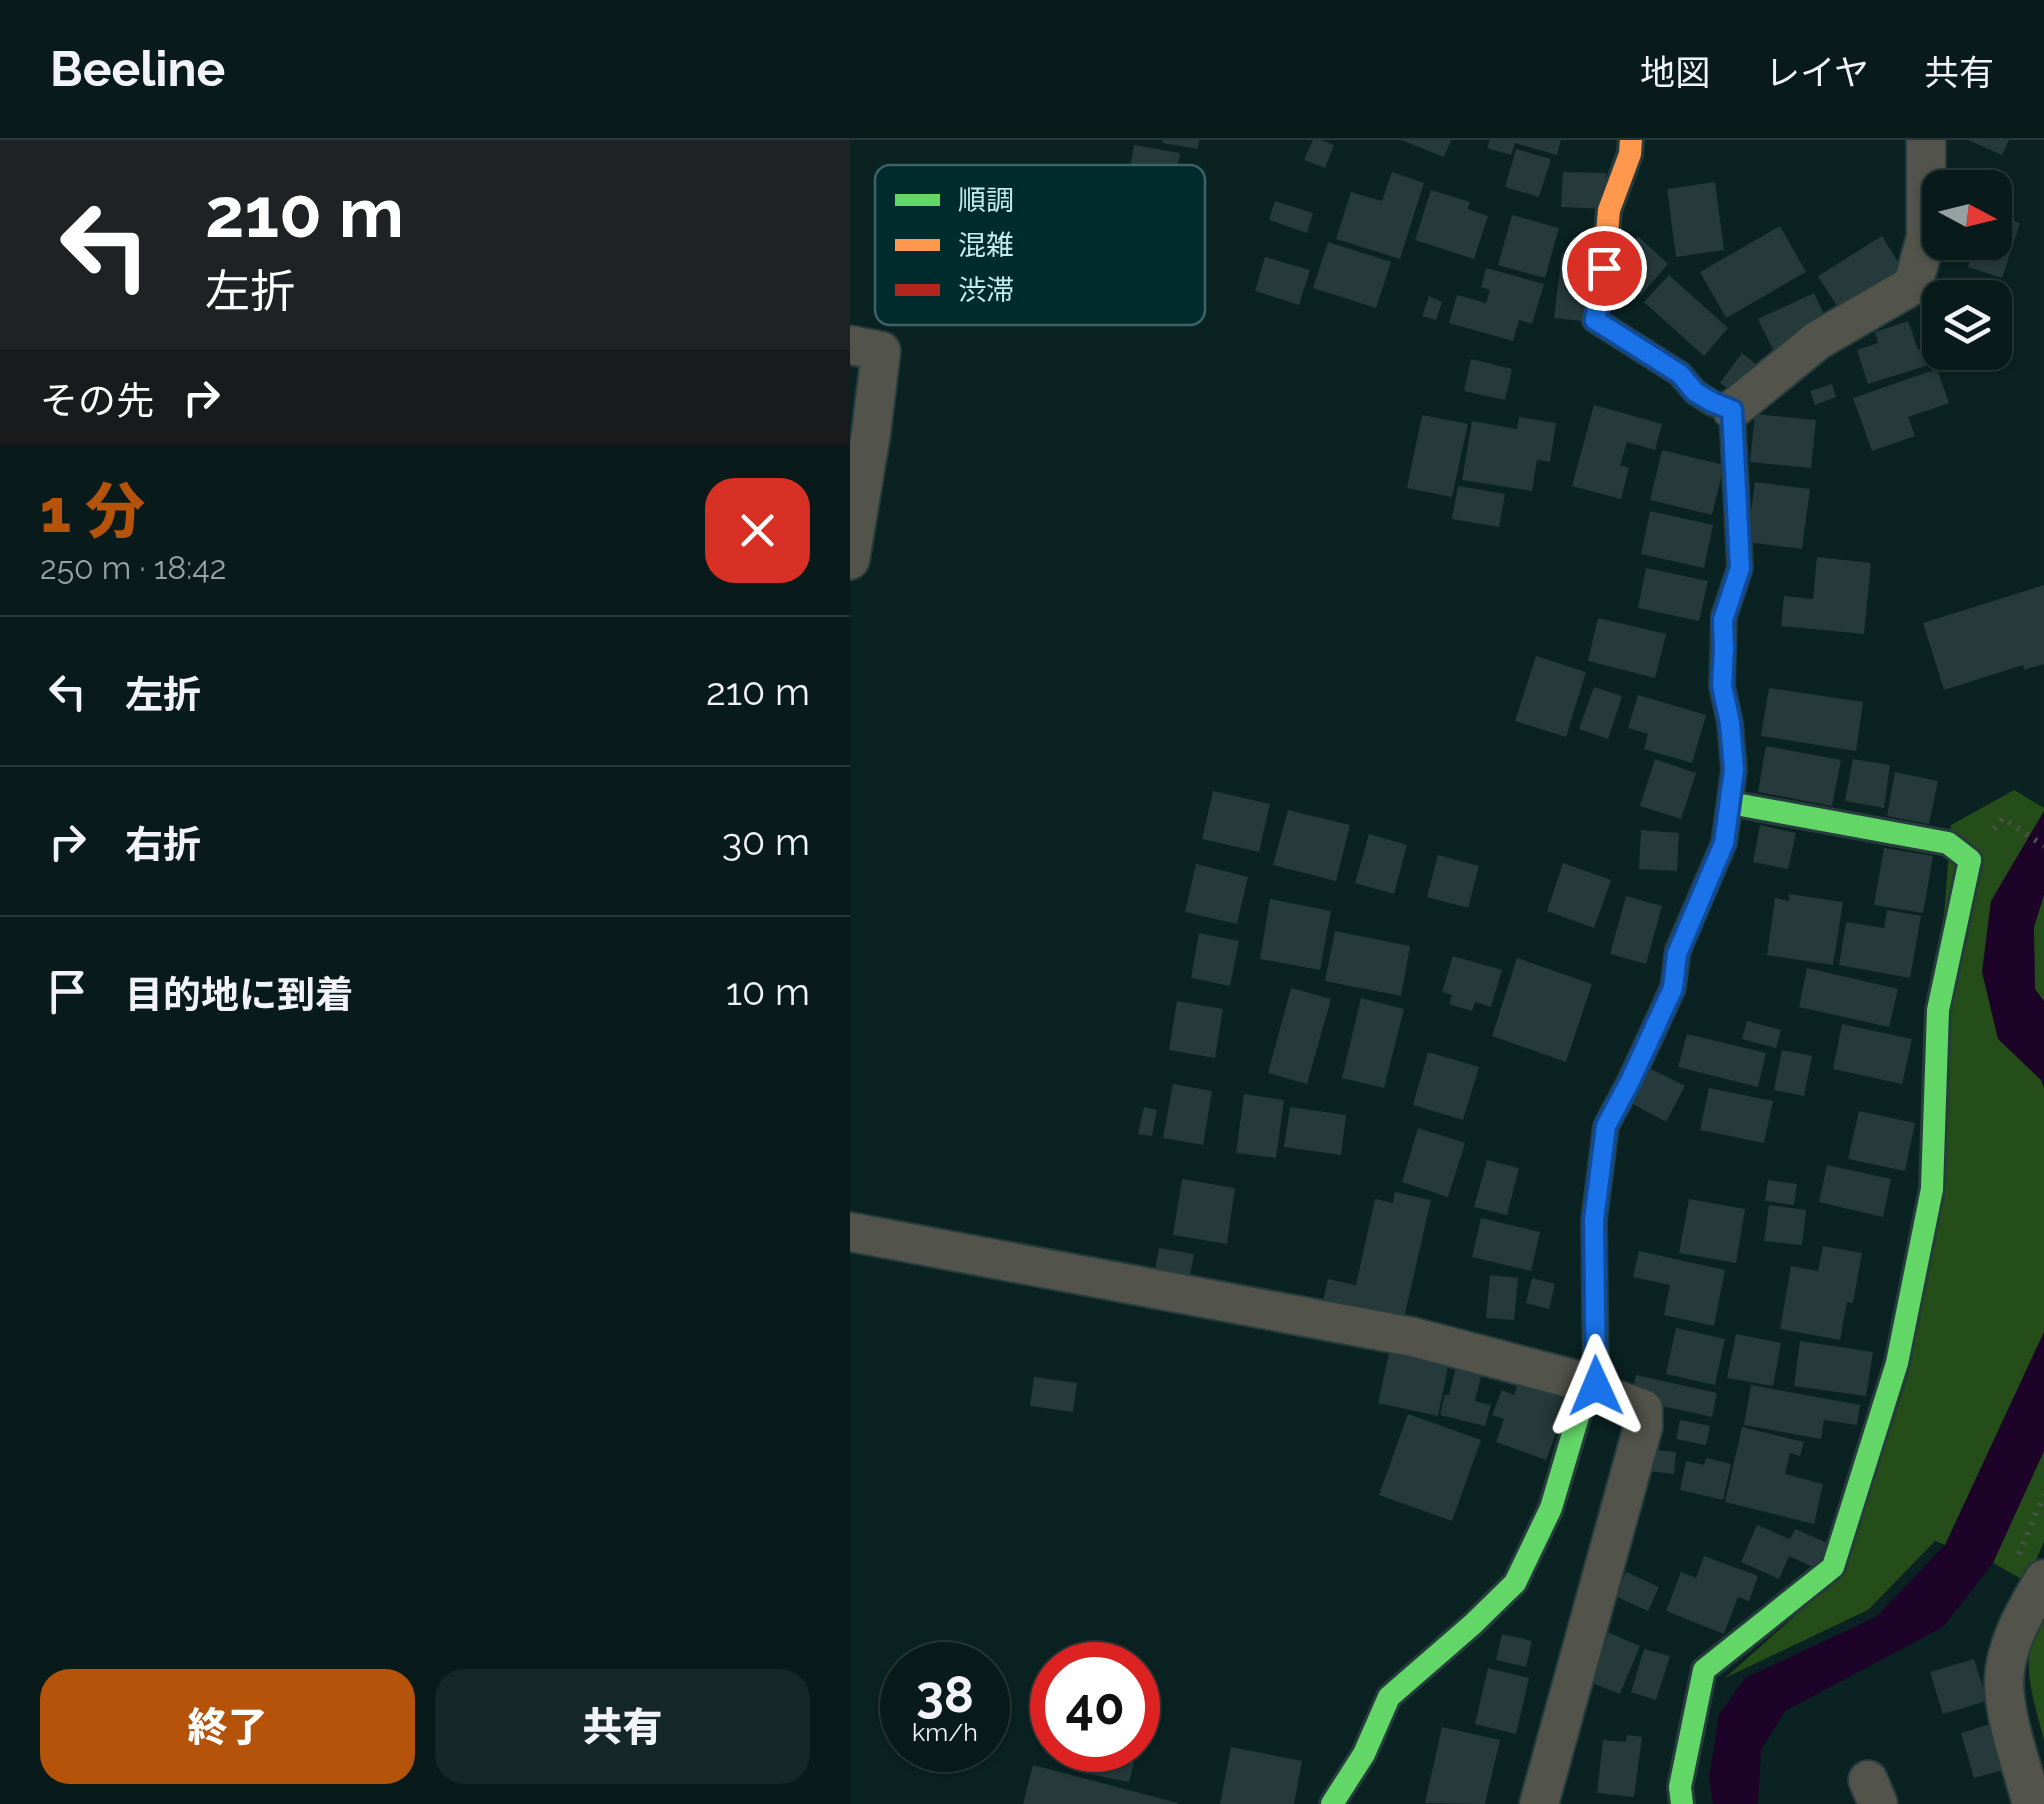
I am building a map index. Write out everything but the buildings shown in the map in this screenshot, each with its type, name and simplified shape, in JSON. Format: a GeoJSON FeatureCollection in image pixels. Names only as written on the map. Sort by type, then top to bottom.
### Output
{"type":"FeatureCollection","features":[{"type":"Feature","properties":{"kind":"street"},"geometry":{"type":"LineString","coordinates":[[1631,140],[1630,154],[1609,210],[1595,320],[1680,374],[1695,392],[1732,410]]}},
{"type":"Feature","properties":{"kind":"street"},"geometry":{"type":"LineString","coordinates":[[1732,410],[1818,340],[1913,285],[1926,236],[1926,140]]}},
{"type":"Feature","properties":{"kind":"street"},"geometry":{"type":"LineString","coordinates":[[850,345],[881,351],[872,433],[850,560]]}},
{"type":"Feature","properties":{"kind":"street"},"geometry":{"type":"LineString","coordinates":[[1332,1804],[1364,1754],[1389,1697],[1515,1582],[1551,1508],[1592,1384],[1594,1220],[1606,1126],[1673,988],[1677,954],[1724,843],[1730,803],[1734,770],[1722,686],[1723,620],[1740,568],[1732,410]]}},
{"type":"Feature","properties":{"kind":"street"},"geometry":{"type":"LineString","coordinates":[[1682,1804],[1680,1787],[1704,1670],[1833,1568],[1897,1363],[1932,1188],[1938,1010],[1970,860],[1948,843],[1730,803]]}},
{"type":"Feature","properties":{"kind":"street"},"geometry":{"type":"LineString","coordinates":[[850,1232],[1413,1337],[1592,1384],[1600,1394],[1643,1409],[1643,1427],[1539,1804]]}},
{"type":"Feature","properties":{"kind":"street"},"geometry":{"type":"LineString","coordinates":[[2032,1804],[2004,1680],[2037,1571]]}},
{"type":"Feature","properties":{"kind":"path"},"geometry":{"type":"LineString","coordinates":[[2022,831],[2044,846]]}},
{"type":"Feature","properties":{"kind":"path"},"geometry":{"type":"LineString","coordinates":[[2037,1571],[2017,1560],[2044,1496]]}},
{"type":"Feature","properties":{"kind":"green space"},"geometry":{"type":"Polygon","coordinates":[[[2014,790],[2044,808],[2044,1541],[2027,1582],[1993,1563],[1935,1541],[1868,1610],[1725,1678],[1845,1571],[1908,1375],[1951,825],[2014,790]]]}},
{"type":"Feature","properties":{"kind":"green space"},"geometry":{"type":"Polygon","coordinates":[[[2044,1606],[2044,1740],[2031,1688],[2029,1657],[2044,1606]]]}},
{"type":"Feature","properties":{"kind":"shaded area"},"geometry":{"type":"Polygon","coordinates":[[[2044,811],[2044,895],[2034,927],[2035,989],[2044,1001],[2044,1088],[2041,1080],[1998,1039],[1982,972],[1991,901],[2044,811]]]}},
{"type":"Feature","properties":{"kind":"shaded area"},"geometry":{"type":"Polygon","coordinates":[[[2044,1332],[2044,1451],[1993,1563],[1943,1627],[1785,1711],[1761,1750],[1758,1804],[1713,1804],[1709,1778],[1719,1715],[1745,1678],[1876,1617],[1945,1545],[2044,1332]]]}},
{"type":"Feature","properties":{"kind":"traffic: fast"},"geometry":{"type":"LineString","coordinates":[[1682,1804],[1680,1787],[1704,1670],[1833,1567],[1897,1363],[1932,1189],[1938,1010],[1970,860],[1948,843],[1730,803]]}},
{"type":"Feature","properties":{"kind":"traffic: fast"},"geometry":{"type":"LineString","coordinates":[[1332,1804],[1364,1754],[1389,1697],[1515,1583],[1551,1508],[1588,1383],[1596,1386],[1594,1220],[1606,1126],[1673,988],[1678,950]]}},
{"type":"Feature","properties":{"kind":"traffic: slow"},"geometry":{"type":"LineString","coordinates":[[1631,140],[1630,154],[1609,210],[1595,320],[1680,374],[1695,392],[1732,410],[1740,568],[1724,616]]}},
{"type":"Feature","properties":{"kind":"traffic: jam"},"geometry":{"type":"LineString","coordinates":[[1678,950],[1724,843],[1734,770],[1722,686],[1724,616]]}},
{"type":"Feature","properties":{"kind":"route"},"geometry":{"type":"LineString","coordinates":[[1596,1386],[1594,1220],[1606,1126],[1673,988],[1677,954],[1724,843],[1734,770],[1722,686],[1723,620],[1740,568],[1732,410],[1695,392],[1680,374],[1595,320],[1604,268]]}}]}
